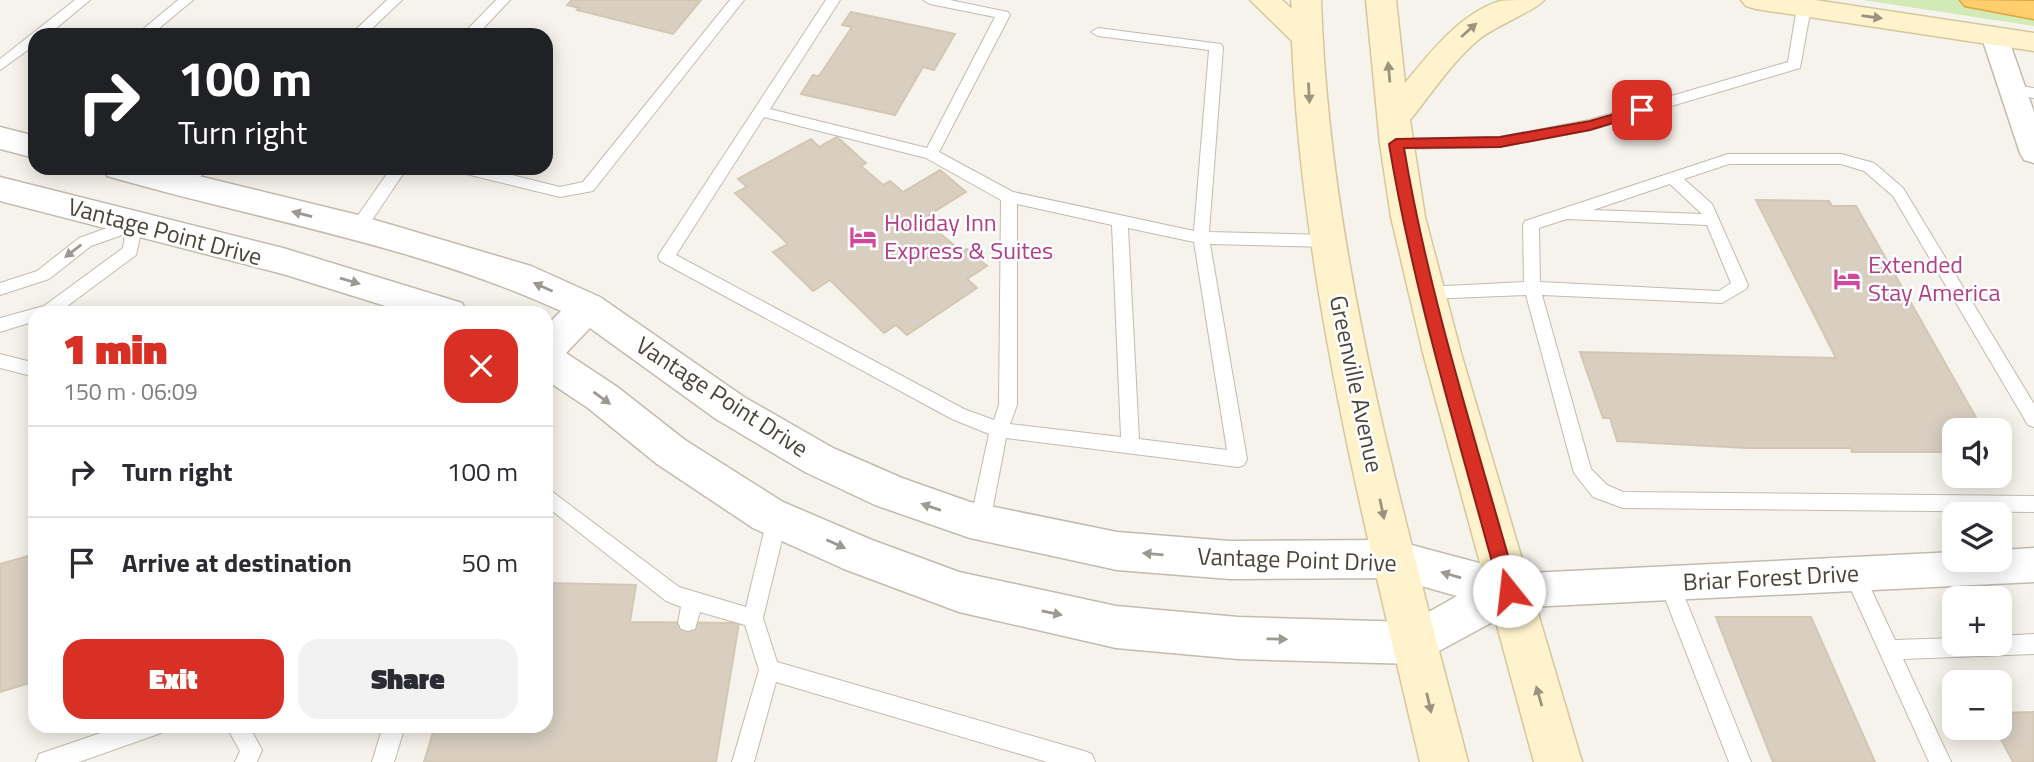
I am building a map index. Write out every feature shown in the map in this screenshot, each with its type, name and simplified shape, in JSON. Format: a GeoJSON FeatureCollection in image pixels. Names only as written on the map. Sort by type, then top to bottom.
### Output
{"type":"FeatureCollection","features":[{"type":"Feature","properties":{"kind":"highway"},"geometry":{"type":"LineString","coordinates":[[1975,0],[2034,10]]}},
{"type":"Feature","properties":{"kind":"main road"},"geometry":{"type":"LineString","coordinates":[[1265,0],[1306,38]]}},
{"type":"Feature","properties":{"kind":"main road","name":"Greenville Avenue"},"geometry":{"type":"LineString","coordinates":[[1306,0],[1309,102],[1328,241],[1393,559],[1444,762]]}},
{"type":"Feature","properties":{"kind":"main road"},"geometry":{"type":"LineString","coordinates":[[1381,0],[1395,131],[1408,217],[1558,762]]}},
{"type":"Feature","properties":{"kind":"main road"},"geometry":{"type":"LineString","coordinates":[[1395,131],[1465,33],[1482,19],[1529,0]]}},
{"type":"Feature","properties":{"kind":"main road"},"geometry":{"type":"LineString","coordinates":[[1756,0],[2034,42]]}},
{"type":"Feature","properties":{"kind":"street"},"geometry":{"type":"LineString","coordinates":[[1994,36],[2023,92],[2034,153]]}},
{"type":"Feature","properties":{"kind":"street"},"geometry":{"type":"LineString","coordinates":[[0,138],[28,145]]}},
{"type":"Feature","properties":{"kind":"street"},"geometry":{"type":"LineString","coordinates":[[135,225],[191,176]]}},
{"type":"Feature","properties":{"kind":"street","name":"Vantage Point Drive"},"geometry":{"type":"LineString","coordinates":[[191,176],[518,276],[587,307],[730,408],[819,460],[890,492],[980,522],[1117,551],[1230,560],[1393,559],[1509,591]]}},
{"type":"Feature","properties":{"kind":"street","name":"Vantage Point Drive"},"geometry":{"type":"LineString","coordinates":[[0,189],[387,292],[428,306]]}},
{"type":"Feature","properties":{"kind":"street"},"geometry":{"type":"LineString","coordinates":[[553,343],[587,307]]}},
{"type":"Feature","properties":{"kind":"street"},"geometry":{"type":"LineString","coordinates":[[553,365],[602,397],[671,452],[777,519],[859,555],[959,592],[1116,627],[1238,638],[1415,643],[1509,591]]}},
{"type":"Feature","properties":{"kind":"street","name":"Briar Forest Drive"},"geometry":{"type":"LineString","coordinates":[[1509,591],[2034,565]]}},
{"type":"Feature","properties":{"kind":"lane"},"geometry":{"type":"LineString","coordinates":[[48,28],[83,0]]}},
{"type":"Feature","properties":{"kind":"lane"},"geometry":{"type":"LineString","coordinates":[[152,28],[186,0]]}},
{"type":"Feature","properties":{"kind":"lane"},"geometry":{"type":"LineString","coordinates":[[476,28],[503,0]]}},
{"type":"Feature","properties":{"kind":"lane"},"geometry":{"type":"LineString","coordinates":[[491,175],[559,192],[588,187],[737,0]]}},
{"type":"Feature","properties":{"kind":"lane"},"geometry":{"type":"LineString","coordinates":[[833,0],[666,257],[958,414],[999,430],[1238,459],[1201,238],[1216,47],[1098,32]]}},
{"type":"Feature","properties":{"kind":"lane"},"geometry":{"type":"LineString","coordinates":[[930,0],[1003,15],[931,154]]}},
{"type":"Feature","properties":{"kind":"lane"},"geometry":{"type":"LineString","coordinates":[[364,28],[391,1]]}},
{"type":"Feature","properties":{"kind":"lane"},"geometry":{"type":"LineString","coordinates":[[1395,131],[1500,142],[1590,125],[1795,65],[1804,7]]}},
{"type":"Feature","properties":{"kind":"lane"},"geometry":{"type":"LineString","coordinates":[[0,66],[28,44]]}},
{"type":"Feature","properties":{"kind":"lane"},"geometry":{"type":"LineString","coordinates":[[760,111],[931,154],[1009,197],[1201,238],[1328,241]]}},
{"type":"Feature","properties":{"kind":"lane"},"geometry":{"type":"LineString","coordinates":[[2034,421],[1898,192],[1869,167],[1840,159],[1728,159],[1531,225],[1532,288],[1583,473],[1600,491],[1623,500],[2034,504]]}},
{"type":"Feature","properties":{"kind":"lane"},"geometry":{"type":"LineString","coordinates":[[358,228],[394,175]]}},
{"type":"Feature","properties":{"kind":"lane"},"geometry":{"type":"LineString","coordinates":[[1427,293],[1532,288],[1722,297],[1740,285],[1713,220],[1707,208],[1672,177]]}},
{"type":"Feature","properties":{"kind":"lane"},"geometry":{"type":"LineString","coordinates":[[980,522],[999,430],[1008,405],[1009,197]]}},
{"type":"Feature","properties":{"kind":"lane"},"geometry":{"type":"LineString","coordinates":[[1560,215],[1713,220]]}},
{"type":"Feature","properties":{"kind":"lane"},"geometry":{"type":"LineString","coordinates":[[1121,220],[1130,446]]}},
{"type":"Feature","properties":{"kind":"lane"},"geometry":{"type":"LineString","coordinates":[[0,289],[43,275],[85,242],[135,225],[130,251],[56,306]]}},
{"type":"Feature","properties":{"kind":"lane"},"geometry":{"type":"LineString","coordinates":[[0,326],[28,317]]}},
{"type":"Feature","properties":{"kind":"lane"},"geometry":{"type":"LineString","coordinates":[[0,361],[28,368]]}},
{"type":"Feature","properties":{"kind":"lane"},"geometry":{"type":"LineString","coordinates":[[553,501],[673,595],[753,618]]}},
{"type":"Feature","properties":{"kind":"lane"},"geometry":{"type":"LineString","coordinates":[[743,762],[769,670],[753,618],[777,519]]}},
{"type":"Feature","properties":{"kind":"lane"},"geometry":{"type":"LineString","coordinates":[[1854,574],[1940,762]]}},
{"type":"Feature","properties":{"kind":"lane"},"geometry":{"type":"LineString","coordinates":[[1669,583],[1740,762]]}},
{"type":"Feature","properties":{"kind":"lane"},"geometry":{"type":"LineString","coordinates":[[688,622],[693,600]]}},
{"type":"Feature","properties":{"kind":"lane"},"geometry":{"type":"LineString","coordinates":[[1889,650],[2034,644]]}},
{"type":"Feature","properties":{"kind":"lane"},"geometry":{"type":"LineString","coordinates":[[769,670],[1084,762]]}},
{"type":"Feature","properties":{"kind":"lane"},"geometry":{"type":"LineString","coordinates":[[47,762],[132,733]]}},
{"type":"Feature","properties":{"kind":"lane"},"geometry":{"type":"LineString","coordinates":[[241,733],[251,750],[246,762]]}},
{"type":"Feature","properties":{"kind":"lane"},"geometry":{"type":"LineString","coordinates":[[383,762],[392,733]]}},
{"type":"Feature","properties":{"kind":"green space"},"geometry":{"type":"Polygon","coordinates":[[[1863,0],[2034,0],[2034,26],[1863,0]]]}},
{"type":"Feature","properties":{"kind":"building"},"geometry":{"type":"Polygon","coordinates":[[[572,0],[701,0],[673,34],[577,10],[579,8],[567,5],[572,0]]]}},
{"type":"Feature","properties":{"kind":"building"},"geometry":{"type":"Polygon","coordinates":[[[851,12],[955,34],[934,70],[923,67],[895,115],[801,94],[813,75],[819,76],[852,27],[842,25],[851,12]]]}},
{"type":"Feature","properties":{"kind":"building","name":"Holiday Inn Express & Suites"},"geometry":{"type":"Polygon","coordinates":[[[837,137],[866,163],[861,166],[883,185],[890,181],[903,192],[940,170],[966,192],[929,215],[942,227],[936,230],[962,252],[967,249],[987,266],[967,279],[977,288],[907,335],[896,325],[884,333],[830,280],[813,291],[773,252],[788,244],[735,193],[747,187],[738,179],[811,139],[819,147],[837,137]]]}},
{"type":"Feature","properties":{"kind":"building","name":"Extended Stay America"},"geometry":{"type":"Polygon","coordinates":[[[1756,200],[1829,201],[1832,206],[1856,206],[1976,418],[1942,418],[1942,452],[1852,452],[1851,448],[1747,448],[1617,441],[1610,418],[1603,418],[1580,352],[1836,358],[1756,200]]]}},
{"type":"Feature","properties":{"kind":"building"},"geometry":{"type":"Polygon","coordinates":[[[28,556],[28,684],[0,692],[0,564],[28,556]]]}},
{"type":"Feature","properties":{"kind":"building"},"geometry":{"type":"Polygon","coordinates":[[[553,583],[636,585],[630,622],[739,623],[716,762],[424,762],[433,733],[553,733],[553,583]]]}},
{"type":"Feature","properties":{"kind":"building"},"geometry":{"type":"Polygon","coordinates":[[[1716,617],[1811,617],[1875,762],[1773,762],[1716,617]]]}},
{"type":"Feature","properties":{"kind":"building"},"geometry":{"type":"Polygon","coordinates":[[[2034,712],[2034,762],[2013,762],[2001,740],[2012,740],[2012,713],[2034,712]]]}},
{"type":"Feature","properties":{"kind":"place","name":"Holiday Inn Express & Suites"},"geometry":{"type":"Point","coordinates":[863,237]}},
{"type":"Feature","properties":{"kind":"place","name":"Extended Stay America"},"geometry":{"type":"Point","coordinates":[1847,279]}},
{"type":"Feature","properties":{"kind":"route"},"geometry":{"type":"LineString","coordinates":[[1509,591],[1427,293],[1408,217],[1396,144],[1500,142],[1590,125],[1642,110]]}}]}
